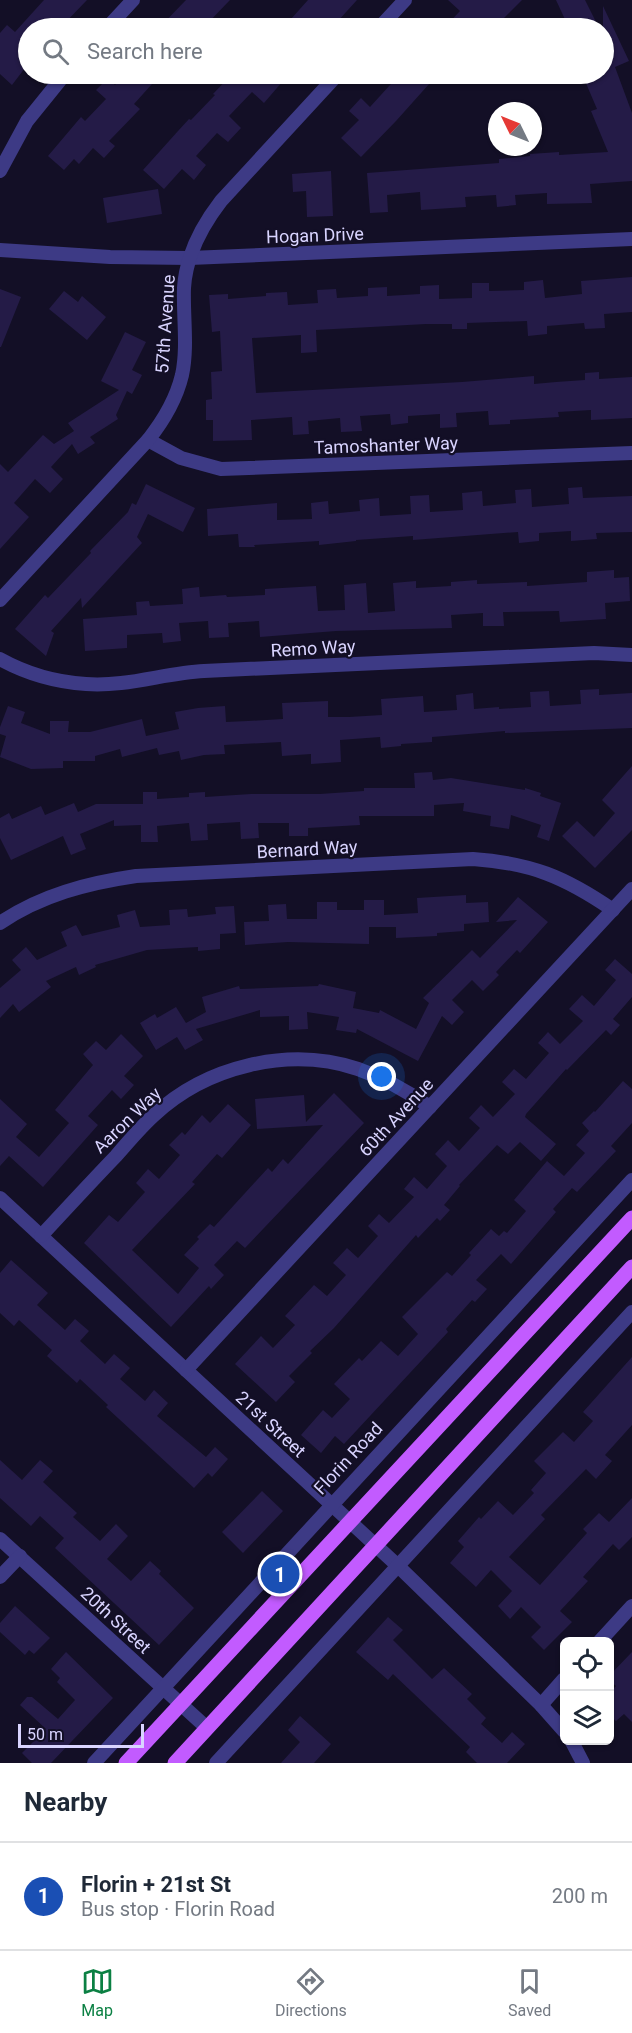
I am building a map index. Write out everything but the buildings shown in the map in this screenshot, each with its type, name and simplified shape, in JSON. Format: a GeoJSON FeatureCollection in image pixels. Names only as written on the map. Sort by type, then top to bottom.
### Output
{"type":"FeatureCollection","features":[{"type":"Feature","properties":{"kind":"main road"},"geometry":{"type":"LineString","coordinates":[[126,1763],[632,1218]]}},
{"type":"Feature","properties":{"kind":"main road"},"geometry":{"type":"LineString","coordinates":[[175,1763],[632,1267]]}},
{"type":"Feature","properties":{"kind":"street"},"geometry":{"type":"LineString","coordinates":[[116,18],[133,0]]}},
{"type":"Feature","properties":{"kind":"street"},"geometry":{"type":"LineString","coordinates":[[388,18],[405,0]]}},
{"type":"Feature","properties":{"kind":"street"},"geometry":{"type":"LineString","coordinates":[[0,171],[27,121],[56,84]]}},
{"type":"Feature","properties":{"kind":"street","name":"57th Avenue"},"geometry":{"type":"LineString","coordinates":[[0,600],[148,440],[167,413],[175,398],[182,374],[185,350],[184,287],[196,239],[221,201],[329,84]]}},
{"type":"Feature","properties":{"kind":"street","name":"Hogan Drive"},"geometry":{"type":"LineString","coordinates":[[0,250],[98,257],[190,258],[632,239]]}},
{"type":"Feature","properties":{"kind":"street","name":"Tamoshanter Way"},"geometry":{"type":"LineString","coordinates":[[148,440],[182,458],[220,469],[632,453]]}},
{"type":"Feature","properties":{"kind":"street","name":"Remo Way"},"geometry":{"type":"LineString","coordinates":[[0,659],[31,674],[60,681],[88,684],[118,683],[200,671],[594,654],[632,655]]}},
{"type":"Feature","properties":{"kind":"street","name":"Bernard Way"},"geometry":{"type":"LineString","coordinates":[[0,923],[34,904],[64,892],[100,882],[136,876],[473,859],[521,865],[558,877],[585,891],[613,910]]}},
{"type":"Feature","properties":{"kind":"street","name":"60th Avenue"},"geometry":{"type":"LineString","coordinates":[[186,1370],[632,889]]}},
{"type":"Feature","properties":{"kind":"street","name":"Aaron Way"},"geometry":{"type":"LineString","coordinates":[[40,1236],[153,1115],[198,1084],[229,1071],[261,1063],[281,1061],[323,1062],[356,1068],[387,1080],[430,1107]]}},
{"type":"Feature","properties":{"kind":"street","name":"Florin Road"},"geometry":{"type":"LineString","coordinates":[[94,1763],[632,1180]]}},
{"type":"Feature","properties":{"kind":"street","name":"21st Street"},"geometry":{"type":"LineString","coordinates":[[0,1198],[398,1566],[541,1705],[560,1726]]}},
{"type":"Feature","properties":{"kind":"street"},"geometry":{"type":"LineString","coordinates":[[216,1763],[632,1312]]}},
{"type":"Feature","properties":{"kind":"street","name":"20th Street"},"geometry":{"type":"LineString","coordinates":[[0,1539],[207,1728]]}},
{"type":"Feature","properties":{"kind":"street"},"geometry":{"type":"LineString","coordinates":[[0,1577],[20,1556]]}},
{"type":"Feature","properties":{"kind":"street"},"geometry":{"type":"LineString","coordinates":[[603,1637],[632,1606]]}},
{"type":"Feature","properties":{"kind":"street"},"geometry":{"type":"LineString","coordinates":[[541,1705],[560,1684]]}},
{"type":"Feature","properties":{"kind":"street"},"geometry":{"type":"LineString","coordinates":[[574,1745],[583,1763]]}},
{"type":"Feature","properties":{"kind":"place","name":"Florin + 21st St"},"geometry":{"type":"Point","coordinates":[280,1574]}}]}
